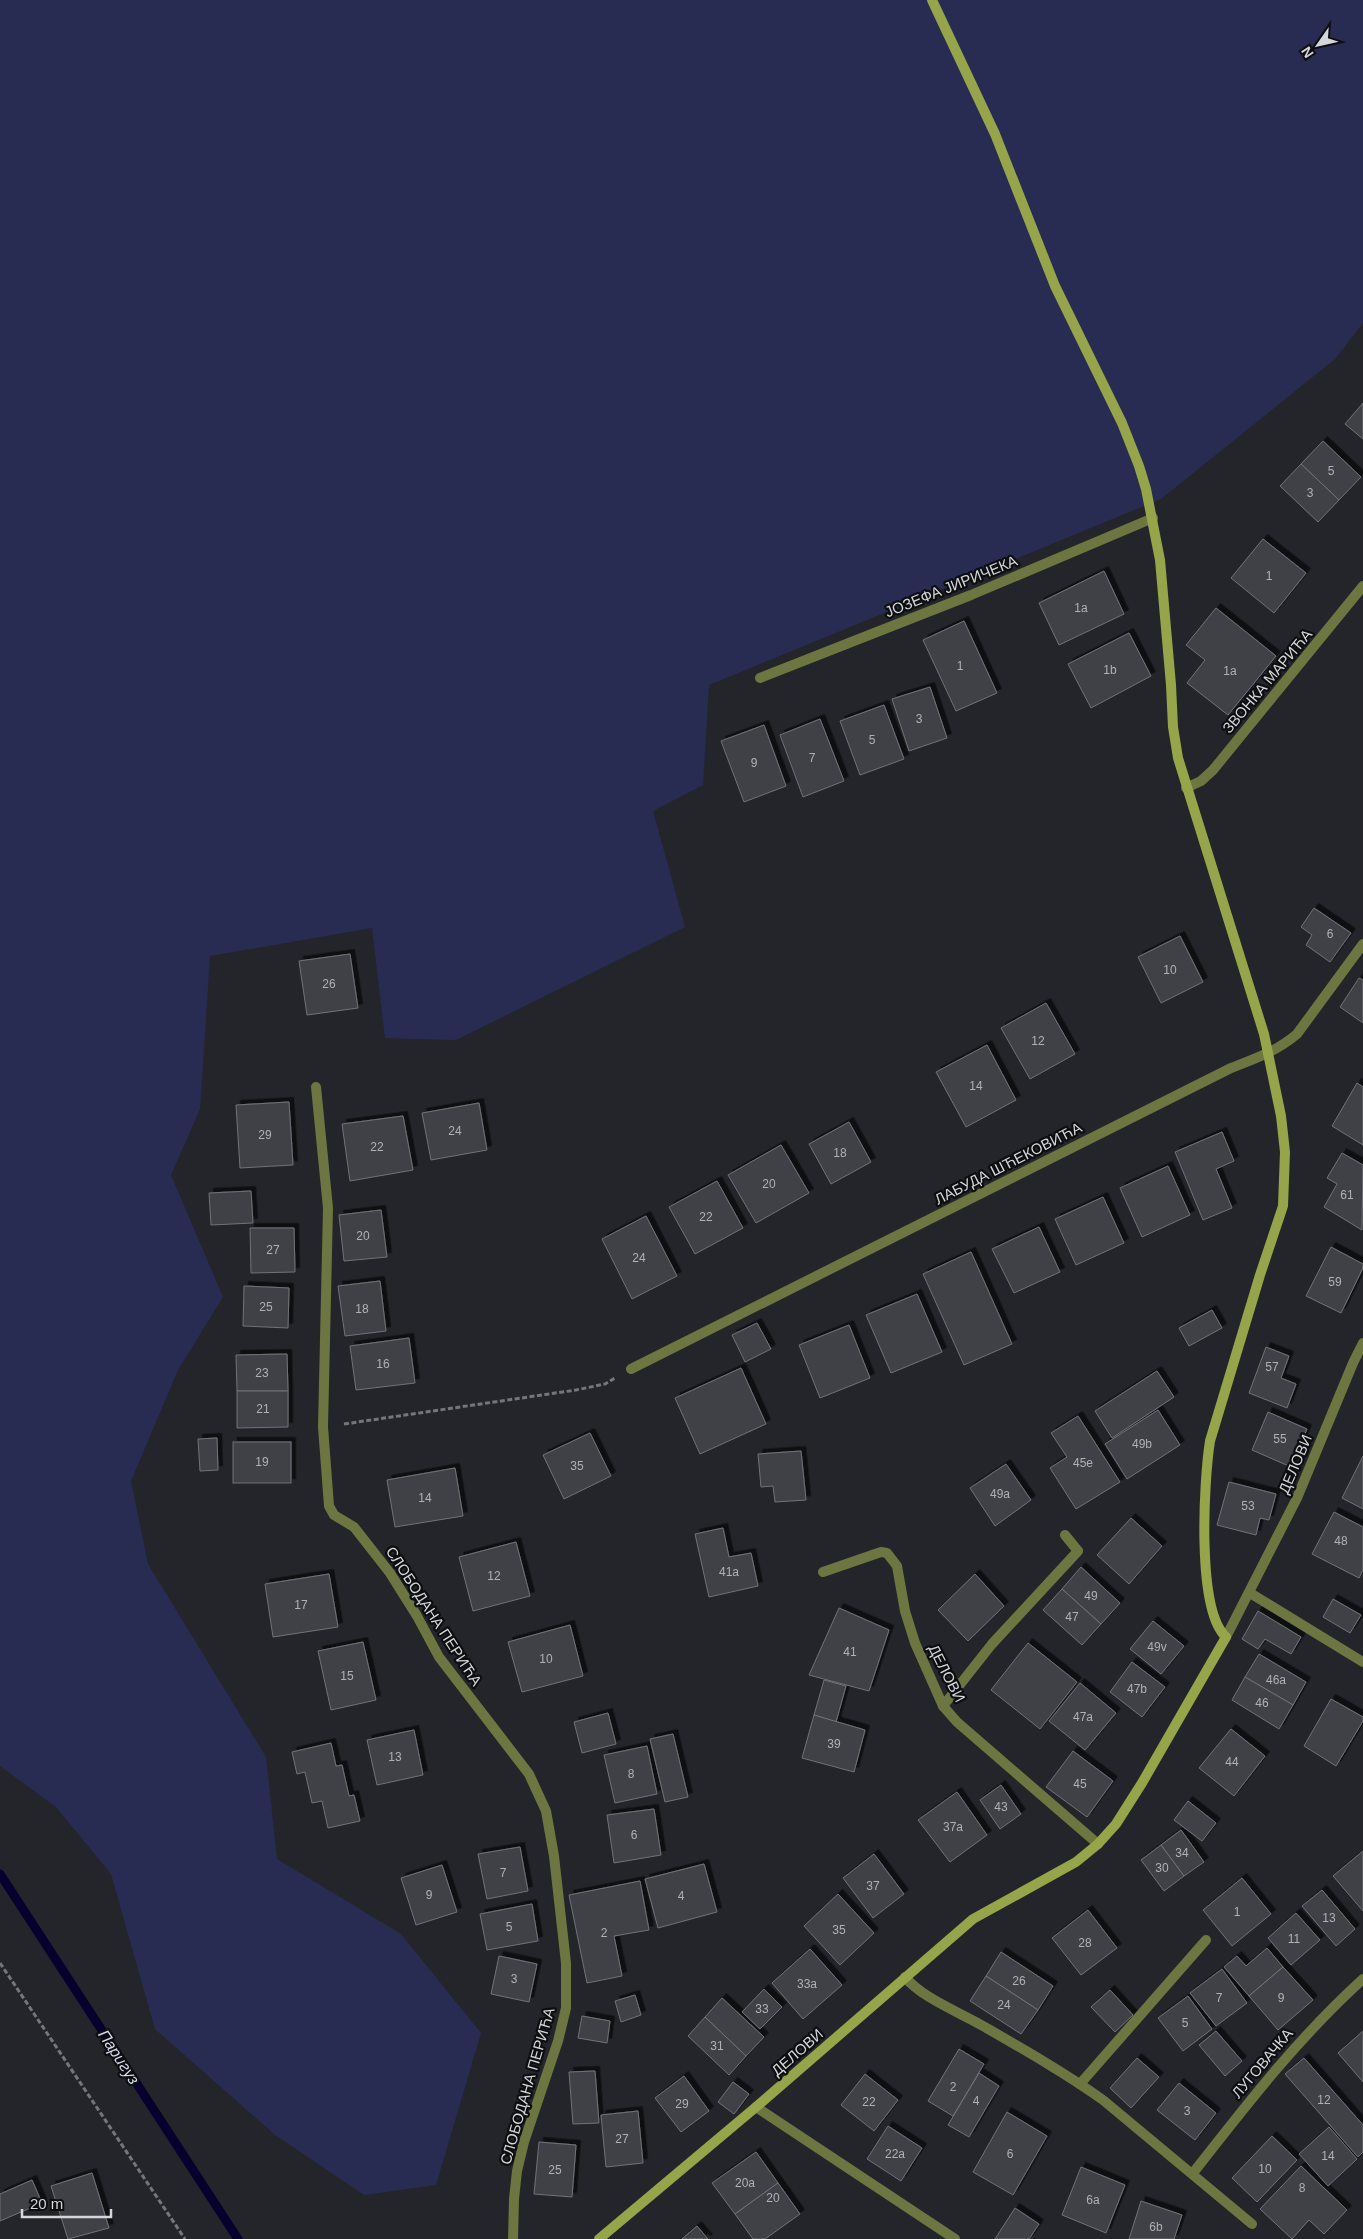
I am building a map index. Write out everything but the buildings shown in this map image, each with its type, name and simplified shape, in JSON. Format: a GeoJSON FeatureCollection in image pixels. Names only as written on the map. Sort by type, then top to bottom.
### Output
{"type":"FeatureCollection","features":[{"type":"Feature","properties":{"kind":"street"},"geometry":{"type":"LineString","coordinates":[[932,0],[995,134],[1055,286],[1122,423],[1139,466],[1153,518],[1162,579],[1171,685],[1172,727],[1178,758],[1186,788],[1224,900],[1269,1054],[1281,1116],[1285,1152],[1283,1206],[1213,1431],[1207,1463],[1205,1552],[1208,1592],[1216,1623],[1226,1637]]}},
{"type":"Feature","properties":{"kind":"street","name":"ЈОЗЕФА ЈИРИЧЕКА"},"geometry":{"type":"LineString","coordinates":[[760,678],[971,595],[1153,518]]}},
{"type":"Feature","properties":{"kind":"street","name":"ЗВОНКА МАРИЋА"},"geometry":{"type":"LineString","coordinates":[[1186,788],[1201,781],[1213,770],[1363,586]]}},
{"type":"Feature","properties":{"kind":"street","name":"ЛАБУДА ШЋЕКОВИЋА"},"geometry":{"type":"LineString","coordinates":[[631,1369],[1231,1068],[1269,1054],[1284,1046],[1297,1034],[1363,944]]}},
{"type":"Feature","properties":{"kind":"street","name":"СЛОБОДАНА ПЕРИЋА"},"geometry":{"type":"LineString","coordinates":[[316,1087],[328,1208],[323,1428],[326,1491],[330,1511],[354,1527],[386,1566],[418,1616],[440,1656],[529,1774],[546,1811],[554,1856],[566,1963],[566,2008],[558,2041],[524,2142],[517,2172],[513,2239]]}},
{"type":"Feature","properties":{"kind":"street","name":"ДЕЛОВИ"},"geometry":{"type":"LineString","coordinates":[[599,2239],[756,2107],[973,1919],[1076,1862],[1098,1844],[1116,1824],[1142,1783],[1250,1593],[1297,1498],[1363,1343]]}},
{"type":"Feature","properties":{"kind":"street"},"geometry":{"type":"LineString","coordinates":[[943,1706],[992,1644],[1078,1551],[1065,1535]]}},
{"type":"Feature","properties":{"kind":"street","name":"ДЕЛОВИ"},"geometry":{"type":"LineString","coordinates":[[822,1572],[881,1552],[887,1553],[892,1557],[897,1566],[910,1629],[943,1706],[957,1722],[1098,1844]]}},
{"type":"Feature","properties":{"kind":"street"},"geometry":{"type":"LineString","coordinates":[[1250,1593],[1363,1662]]}},
{"type":"Feature","properties":{"kind":"street"},"geometry":{"type":"LineString","coordinates":[[1080,2084],[1206,1940]]}},
{"type":"Feature","properties":{"kind":"street"},"geometry":{"type":"LineString","coordinates":[[905,1977],[920,1990],[1080,2084],[1130,2121],[1252,2224]]}},
{"type":"Feature","properties":{"kind":"street","name":"ЛУГОВАЧКА"},"geometry":{"type":"LineString","coordinates":[[1193,2173],[1273,2071],[1311,2028],[1363,1979]]}},
{"type":"Feature","properties":{"kind":"street"},"geometry":{"type":"LineString","coordinates":[[756,2107],[955,2239]]}},
{"type":"Feature","properties":{"kind":"path"},"geometry":{"type":"LineString","coordinates":[[323,1428],[576,1390],[605,1384],[631,1369]]}},
{"type":"Feature","properties":{"kind":"path"},"geometry":{"type":"LineString","coordinates":[[0,1963],[184,2239]]}},
{"type":"Feature","properties":{"kind":"shaded area"},"geometry":{"type":"Polygon","coordinates":[[[0,0],[1363,0],[1363,323],[1335,359],[1161,499],[709,685],[703,785],[653,811],[685,927],[456,1040],[385,1038],[372,928],[210,956],[200,1109],[171,1175],[223,1297],[178,1370],[131,1481],[148,1564],[266,1757],[277,1859],[401,1934],[481,2033],[436,2185],[364,2195],[274,2134],[155,2029],[111,1874],[56,1807],[0,1766],[0,0]]]}},
{"type":"Feature","properties":{"kind":"waterway","name":"Паригуз"},"geometry":{"type":"LineString","coordinates":[[0,1874],[238,2239]]}}]}
